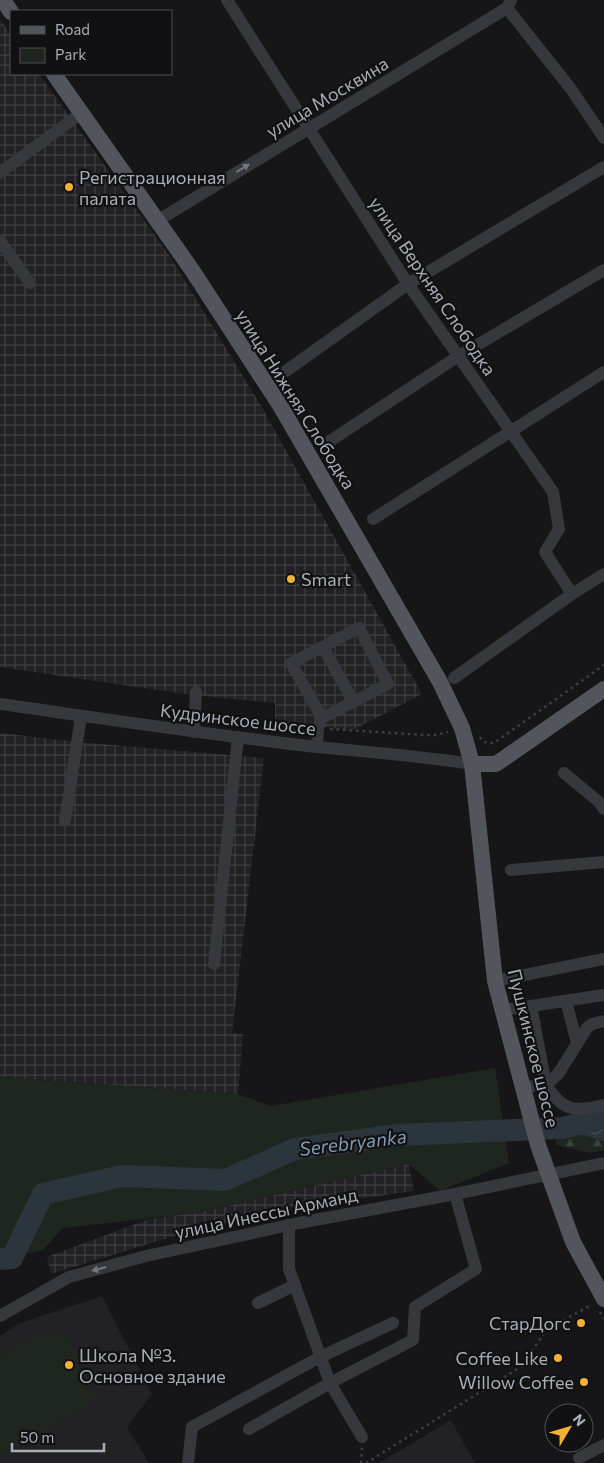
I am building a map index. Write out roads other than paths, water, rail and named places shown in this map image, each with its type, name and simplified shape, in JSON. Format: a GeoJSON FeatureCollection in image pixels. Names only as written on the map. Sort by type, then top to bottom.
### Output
{"type":"FeatureCollection","features":[{"type":"Feature","properties":{"kind":"main road"},"geometry":{"type":"LineString","coordinates":[[3,0],[10,10]]}},
{"type":"Feature","properties":{"kind":"main road","name":"улица Нижняя Слободка"},"geometry":{"type":"LineString","coordinates":[[55,75],[197,278],[286,415],[440,682],[462,728],[472,764]]}},
{"type":"Feature","properties":{"kind":"main road"},"geometry":{"type":"LineString","coordinates":[[472,764],[496,764],[604,689]]}},
{"type":"Feature","properties":{"kind":"main road","name":"Пушкинское шоссе"},"geometry":{"type":"LineString","coordinates":[[472,764],[495,981],[502,1010],[538,1145],[548,1175],[573,1242],[604,1299]]}},
{"type":"Feature","properties":{"kind":"street","name":"улица Верхняя Слободка"},"geometry":{"type":"LineString","coordinates":[[227,0],[408,284],[457,357],[553,492],[559,529],[544,552],[572,594]]}},
{"type":"Feature","properties":{"kind":"street","name":"улица Москвина"},"geometry":{"type":"LineString","coordinates":[[157,221],[509,4]]}},
{"type":"Feature","properties":{"kind":"street"},"geometry":{"type":"LineString","coordinates":[[509,4],[604,138]]}},
{"type":"Feature","properties":{"kind":"street"},"geometry":{"type":"LineString","coordinates":[[0,173],[81,113]]}},
{"type":"Feature","properties":{"kind":"street"},"geometry":{"type":"LineString","coordinates":[[286,371],[408,284],[604,167]]}},
{"type":"Feature","properties":{"kind":"street"},"geometry":{"type":"LineString","coordinates":[[0,241],[30,284]]}},
{"type":"Feature","properties":{"kind":"street"},"geometry":{"type":"LineString","coordinates":[[330,441],[457,357],[604,270]]}},
{"type":"Feature","properties":{"kind":"street"},"geometry":{"type":"LineString","coordinates":[[373,520],[604,372]]}},
{"type":"Feature","properties":{"kind":"street"},"geometry":{"type":"LineString","coordinates":[[454,678],[572,594],[604,574]]}},
{"type":"Feature","properties":{"kind":"street"},"geometry":{"type":"LineString","coordinates":[[317,747],[320,723],[291,663],[359,628],[388,684],[353,701],[320,723]]}},
{"type":"Feature","properties":{"kind":"street"},"geometry":{"type":"LineString","coordinates":[[323,647],[353,701]]}},
{"type":"Feature","properties":{"kind":"street"},"geometry":{"type":"LineString","coordinates":[[194,732],[196,692]]}},
{"type":"Feature","properties":{"kind":"street","name":"Кудринское шоссе"},"geometry":{"type":"LineString","coordinates":[[0,704],[194,732],[317,747],[435,758],[472,764]]}},
{"type":"Feature","properties":{"kind":"street"},"geometry":{"type":"LineString","coordinates":[[65,821],[81,716]]}},
{"type":"Feature","properties":{"kind":"street"},"geometry":{"type":"LineString","coordinates":[[214,964],[238,737]]}},
{"type":"Feature","properties":{"kind":"street"},"geometry":{"type":"LineString","coordinates":[[564,773],[599,802],[604,809]]}},
{"type":"Feature","properties":{"kind":"street"},"geometry":{"type":"LineString","coordinates":[[511,870],[604,862]]}},
{"type":"Feature","properties":{"kind":"street"},"geometry":{"type":"LineString","coordinates":[[495,981],[604,959]]}},
{"type":"Feature","properties":{"kind":"street"},"geometry":{"type":"LineString","coordinates":[[502,1010],[604,996]]}},
{"type":"Feature","properties":{"kind":"street"},"geometry":{"type":"LineString","coordinates":[[566,1001],[577,1043]]}},
{"type":"Feature","properties":{"kind":"street"},"geometry":{"type":"LineString","coordinates":[[531,1006],[546,1085],[561,1104],[570,1110],[582,1111],[604,1106]]}},
{"type":"Feature","properties":{"kind":"street"},"geometry":{"type":"LineString","coordinates":[[523,1087],[546,1085],[558,1074],[587,1028],[592,1024],[604,1022]]}},
{"type":"Feature","properties":{"kind":"street","name":"улица Инессы Арманд"},"geometry":{"type":"LineString","coordinates":[[0,1316],[69,1277],[146,1256],[289,1225],[455,1194],[604,1163]]}},
{"type":"Feature","properties":{"kind":"street"},"geometry":{"type":"LineString","coordinates":[[249,1429],[330,1383],[413,1340],[416,1307],[476,1269],[455,1194]]}},
{"type":"Feature","properties":{"kind":"street"},"geometry":{"type":"LineString","coordinates":[[289,1225],[289,1269],[330,1383],[362,1436]]}},
{"type":"Feature","properties":{"kind":"street"},"geometry":{"type":"LineString","coordinates":[[258,1303],[295,1285]]}},
{"type":"Feature","properties":{"kind":"street"},"geometry":{"type":"LineString","coordinates":[[188,1463],[192,1427],[320,1357],[392,1322]]}},
{"type":"Feature","properties":{"kind":"street"},"geometry":{"type":"LineString","coordinates":[[579,1458],[604,1445]]}},
{"type":"Feature","properties":{"kind":"water"},"geometry":{"type":"Polygon","coordinates":[[[604,1113],[604,1141],[572,1134],[539,1139],[539,1121],[604,1113]]]}},
{"type":"Feature","properties":{"kind":"waterway","name":"Serebryanka"},"geometry":{"type":"LineString","coordinates":[[0,1259],[12,1258],[43,1194],[122,1176],[225,1180],[295,1149],[398,1135],[562,1128],[604,1118]]}},
{"type":"Feature","properties":{"kind":"place","name":"Регистрационная палата"},"geometry":{"type":"Point","coordinates":[69,187]}},
{"type":"Feature","properties":{"kind":"place","name":"Smart"},"geometry":{"type":"Point","coordinates":[291,579]}},
{"type":"Feature","properties":{"kind":"place","name":"СтарДогс"},"geometry":{"type":"Point","coordinates":[581,1323]}},
{"type":"Feature","properties":{"kind":"place","name":"Coffee Like"},"geometry":{"type":"Point","coordinates":[558,1358]}},
{"type":"Feature","properties":{"kind":"place","name":"Школа №3. Основное здание"},"geometry":{"type":"Point","coordinates":[69,1365]}},
{"type":"Feature","properties":{"kind":"place","name":"Willow Coffee"},"geometry":{"type":"Point","coordinates":[584,1382]}}]}
